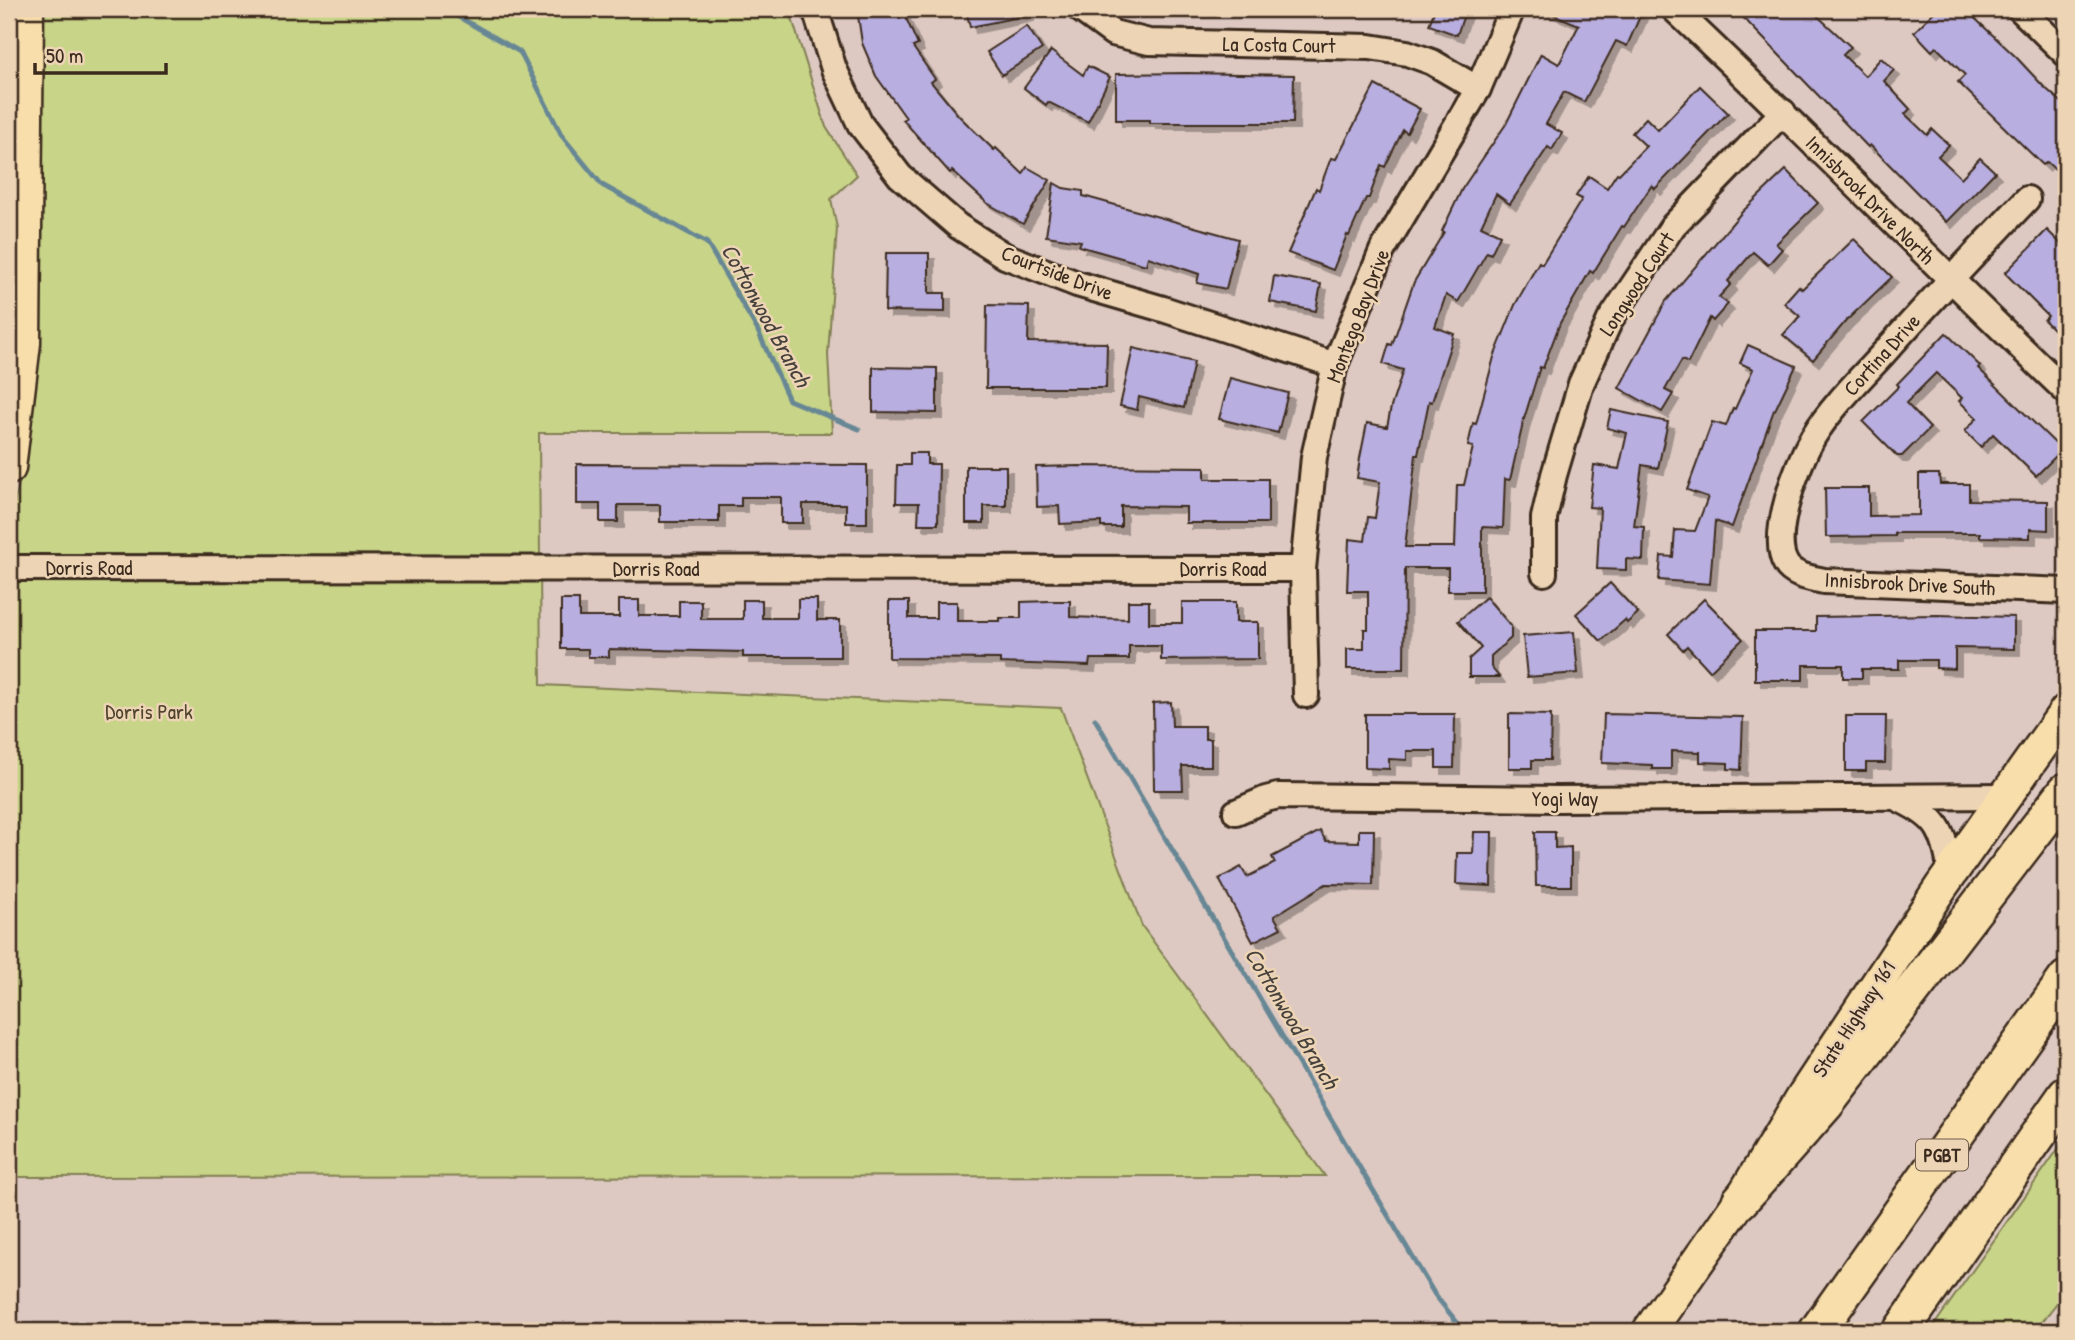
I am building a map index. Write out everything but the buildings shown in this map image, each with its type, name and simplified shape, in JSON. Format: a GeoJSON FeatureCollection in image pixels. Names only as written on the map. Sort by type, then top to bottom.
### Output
{"type":"FeatureCollection","features":[{"type":"Feature","properties":{"kind":"highway"},"geometry":{"type":"LineString","coordinates":[[1740,1201],[1825,1105],[2066,791]]}},
{"type":"Feature","properties":{"kind":"highway","name":"PGBT"},"geometry":{"type":"LineString","coordinates":[[1817,1331],[2066,979]]}},
{"type":"Feature","properties":{"kind":"highway"},"geometry":{"type":"LineString","coordinates":[[1901,1331],[2066,1095]]}},
{"type":"Feature","properties":{"kind":"main road"},"geometry":{"type":"LineString","coordinates":[[9,468],[24,342],[27,9]]}},
{"type":"Feature","properties":{"kind":"main road","name":"State Highway 161"},"geometry":{"type":"LineString","coordinates":[[1649,1331],[1740,1201],[1802,1098],[1951,872],[2066,711]]}},
{"type":"Feature","properties":{"kind":"street","name":"Courtside Drive"},"geometry":{"type":"LineString","coordinates":[[815,9],[834,69],[860,124],[900,176],[958,226],[1005,256],[1077,284],[1335,365]]}},
{"type":"Feature","properties":{"kind":"street","name":"La Costa Court"},"geometry":{"type":"LineString","coordinates":[[1080,9],[1113,33],[1149,42],[1370,47],[1407,53],[1432,62],[1478,89]]}},
{"type":"Feature","properties":{"kind":"street","name":"Montego Bay Drive"},"geometry":{"type":"LineString","coordinates":[[1306,695],[1303,569],[1314,457],[1335,365],[1382,251],[1478,89],[1512,9]]}},
{"type":"Feature","properties":{"kind":"street","name":"Innisbrook Drive North"},"geometry":{"type":"LineString","coordinates":[[1674,9],[1783,112],[1950,280],[2066,391]]}},
{"type":"Feature","properties":{"kind":"street"},"geometry":{"type":"LineString","coordinates":[[2020,9],[2066,54]]}},
{"type":"Feature","properties":{"kind":"street","name":"Longwood Court"},"geometry":{"type":"LineString","coordinates":[[1544,573],[1544,518],[1554,475],[1581,384],[1610,320],[1674,226],[1783,112]]}},
{"type":"Feature","properties":{"kind":"street","name":"Cortina Drive"},"geometry":{"type":"LineString","coordinates":[[1780,537],[1788,497],[1814,435],[1854,386],[2027,199]]}},
{"type":"Feature","properties":{"kind":"street","name":"Innisbrook Drive South"},"geometry":{"type":"LineString","coordinates":[[1780,537],[1786,564],[1800,575],[1824,581],[2066,591]]}},
{"type":"Feature","properties":{"kind":"street","name":"Dorris Road"},"geometry":{"type":"LineString","coordinates":[[9,568],[1303,569]]}},
{"type":"Feature","properties":{"kind":"street","name":"Yogi Way"},"geometry":{"type":"LineString","coordinates":[[1236,812],[1278,796],[1558,799],[2006,796]]}},
{"type":"Feature","properties":{"kind":"street"},"geometry":{"type":"LineString","coordinates":[[1896,797],[1919,808],[1938,827],[1945,842],[1951,872]]}},
{"type":"Feature","properties":{"kind":"green space","name":"Dorris Park"},"geometry":{"type":"Polygon","coordinates":[[[38,9],[789,9],[826,127],[857,175],[831,199],[837,228],[828,354],[832,433],[539,433],[541,685],[1061,708],[1142,926],[1325,1176],[9,1177],[9,524],[25,460],[38,9]]]}},
{"type":"Feature","properties":{"kind":"green space"},"geometry":{"type":"Polygon","coordinates":[[[2066,1138],[2066,1291],[2035,1331],[1930,1331],[2066,1138]]]}},
{"type":"Feature","properties":{"kind":"waterway","name":"Cottonwood Branch"},"geometry":{"type":"LineString","coordinates":[[445,9],[520,52],[562,136],[602,185],[707,243],[757,329],[789,400],[859,429]]}},
{"type":"Feature","properties":{"kind":"waterway","name":"Cottonwood Branch"},"geometry":{"type":"LineString","coordinates":[[1095,719],[1435,1295],[1464,1331]]}}]}
